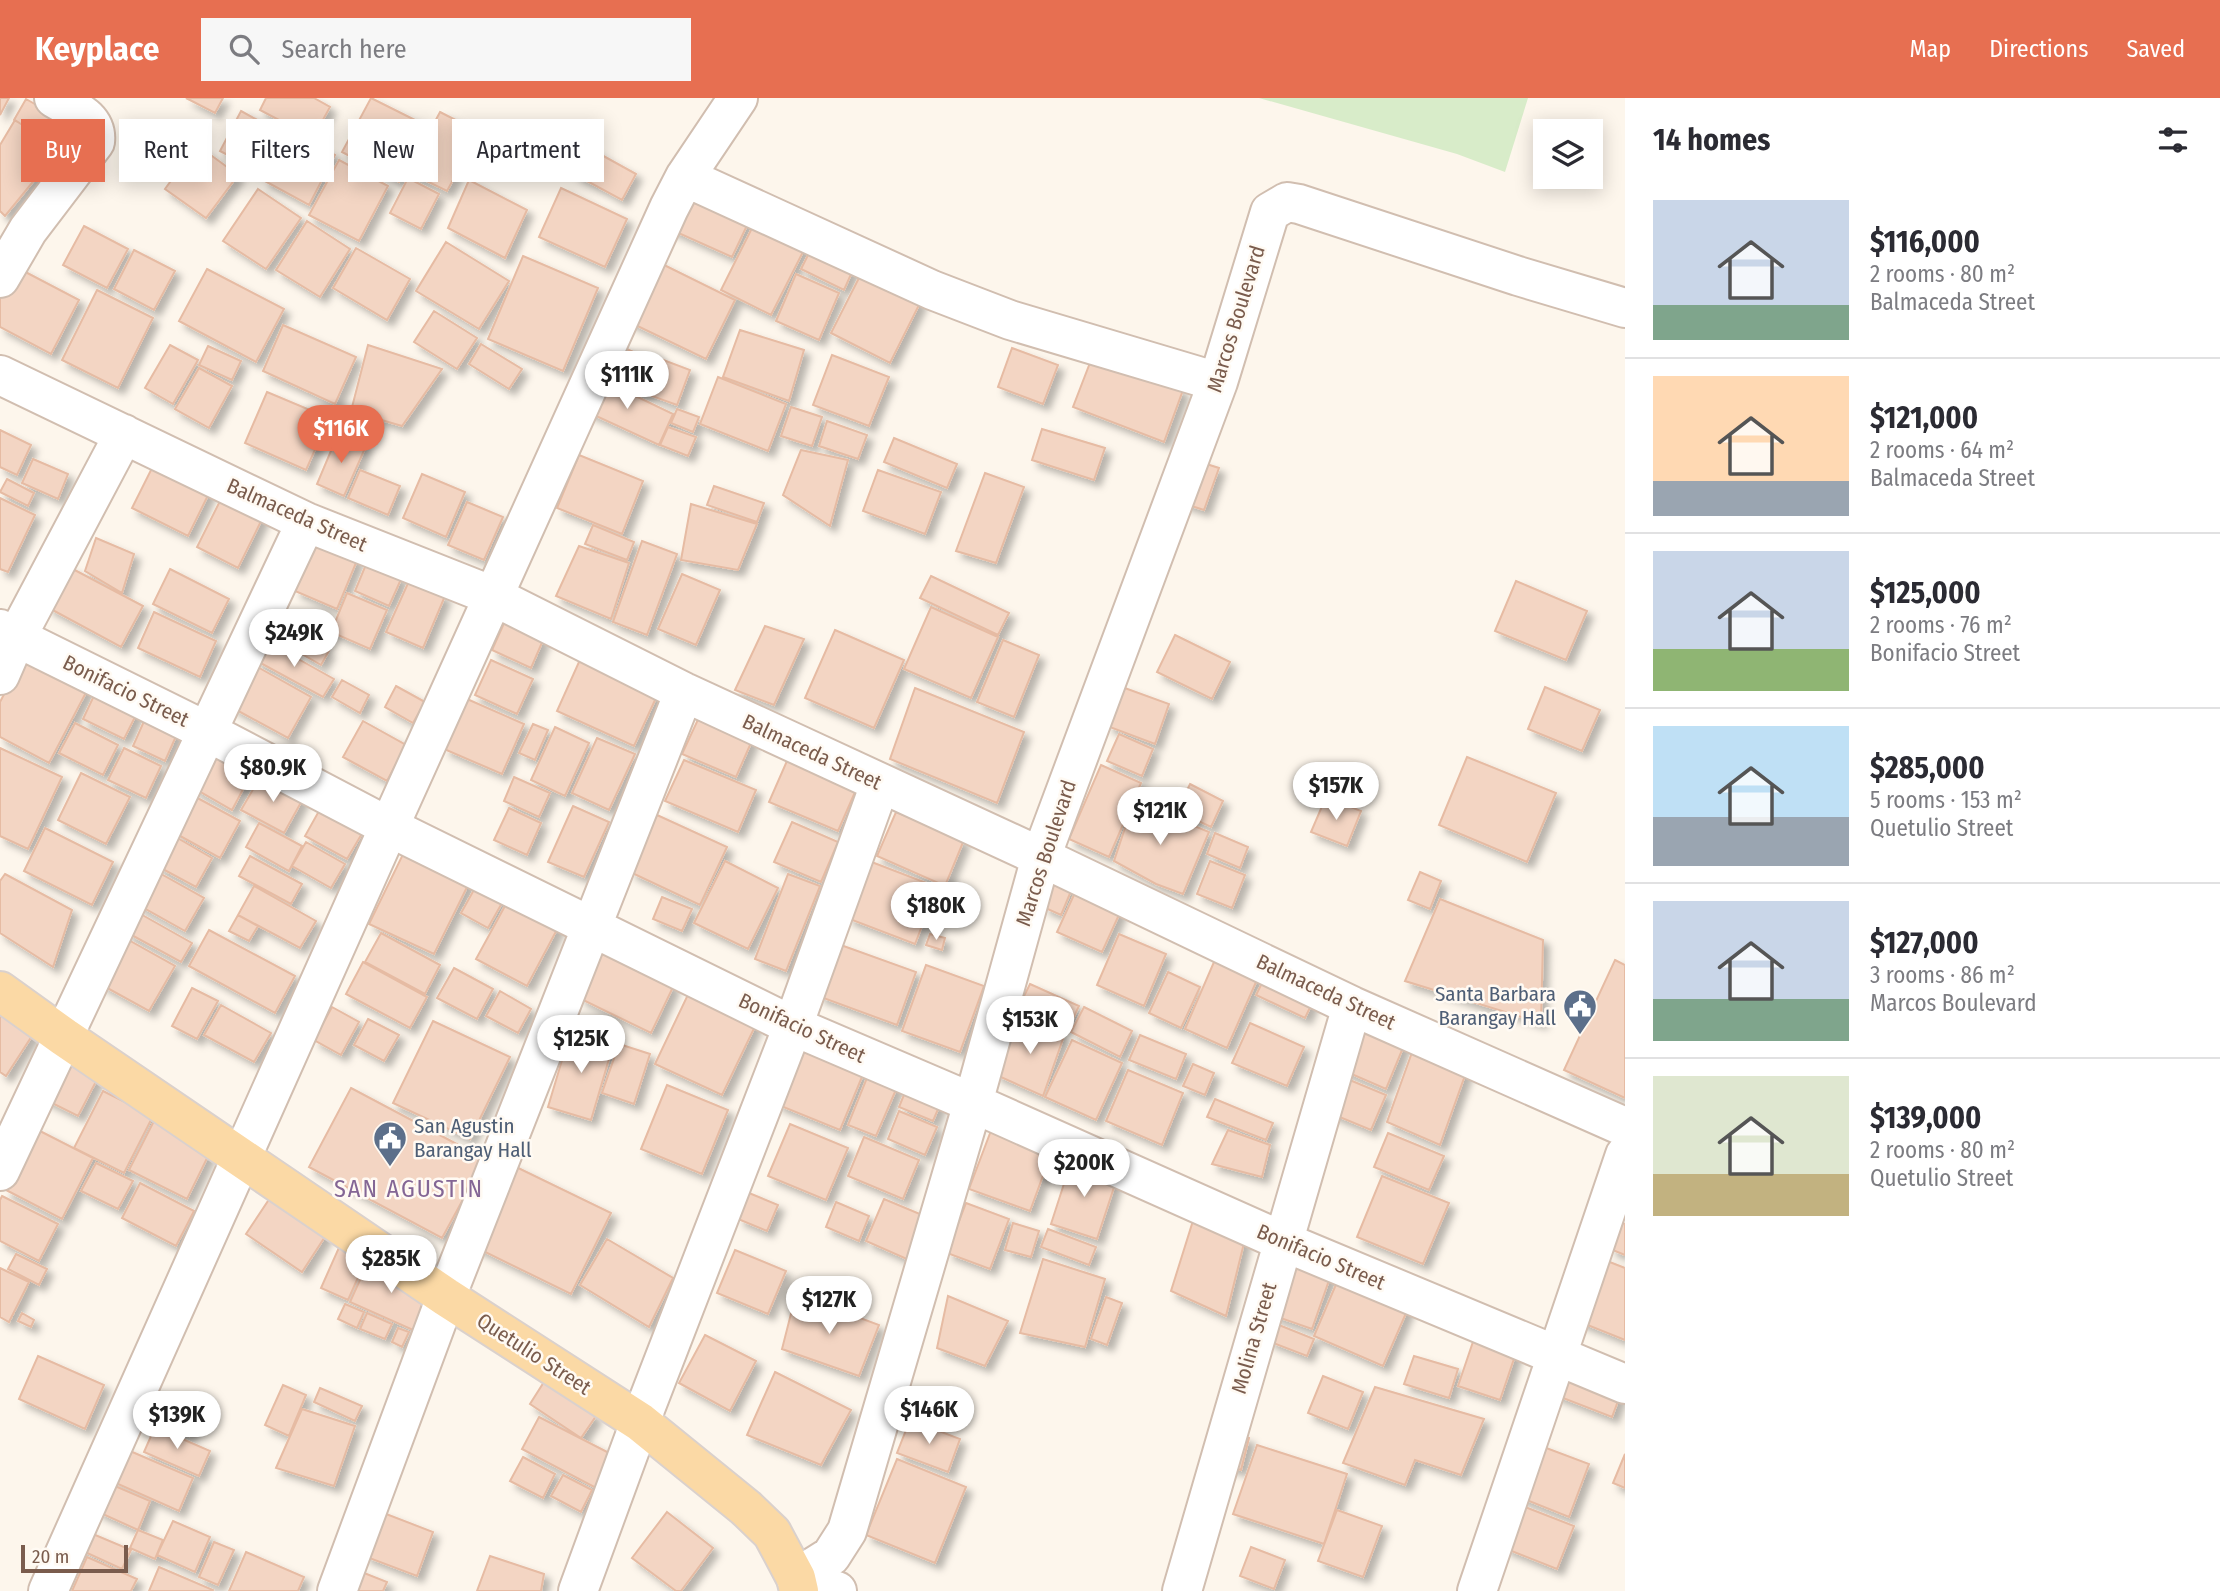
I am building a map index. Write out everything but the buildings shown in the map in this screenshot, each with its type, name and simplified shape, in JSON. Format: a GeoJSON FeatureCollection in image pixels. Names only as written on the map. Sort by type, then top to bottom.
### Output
{"type":"FeatureCollection","features":[{"type":"Feature","properties":{"kind":"main road","name":"Quetulio Street"},"geometry":{"type":"LineString","coordinates":[[0,991],[446,1297],[640,1422],[746,1508],[772,1533],[797,1585]]}},
{"type":"Feature","properties":{"kind":"street"},"geometry":{"type":"LineString","coordinates":[[4,261],[94,142],[96,134],[91,121],[54,98]]}},
{"type":"Feature","properties":{"kind":"street"},"geometry":{"type":"LineString","coordinates":[[48,1591],[493,596],[685,177],[738,98]]}},
{"type":"Feature","properties":{"kind":"street"},"geometry":{"type":"LineString","coordinates":[[685,177],[932,289],[1010,320],[1218,382]]}},
{"type":"Feature","properties":{"kind":"street","name":"Marcos Boulevard"},"geometry":{"type":"LineString","coordinates":[[797,1585],[831,1556],[847,1531],[973,1103],[1041,857],[1218,382],[1270,212],[1287,202],[1299,204],[1625,308]]}},
{"type":"Feature","properties":{"kind":"street","name":"Balmaceda Street"},"geometry":{"type":"LineString","coordinates":[[0,375],[306,522],[493,596],[684,692],[1041,857],[1352,1006],[1625,1127]]}},
{"type":"Feature","properties":{"kind":"street"},"geometry":{"type":"LineString","coordinates":[[0,675],[8,634],[124,434]]}},
{"type":"Feature","properties":{"kind":"street"},"geometry":{"type":"LineString","coordinates":[[0,1171],[306,522]]}},
{"type":"Feature","properties":{"kind":"street","name":"Bonifacio Street"},"geometry":{"type":"LineString","coordinates":[[8,634],[206,731],[389,827],[793,1026],[1282,1241],[1625,1384]]}},
{"type":"Feature","properties":{"kind":"street"},"geometry":{"type":"LineString","coordinates":[[337,1591],[446,1297],[684,692]]}},
{"type":"Feature","properties":{"kind":"street"},"geometry":{"type":"LineString","coordinates":[[579,1591],[640,1422],[793,1026],[880,784]]}},
{"type":"Feature","properties":{"kind":"street","name":"Molina Street"},"geometry":{"type":"LineString","coordinates":[[1182,1591],[1352,1006]]}},
{"type":"Feature","properties":{"kind":"street"},"geometry":{"type":"LineString","coordinates":[[1476,1591],[1625,1154]]}},
{"type":"Feature","properties":{"kind":"street"},"geometry":{"type":"LineString","coordinates":[[797,1585],[837,1591]]}},
{"type":"Feature","properties":{"kind":"green space"},"geometry":{"type":"Polygon","coordinates":[[[1259,98],[1528,98],[1505,172],[1457,154],[1259,98]]]}},
{"type":"Feature","properties":{"kind":"place","name":"Santa Barbara Barangay Hall"},"geometry":{"type":"Point","coordinates":[1580,1036]}},
{"type":"Feature","properties":{"kind":"place","name":"San Agustin Barangay Hall"},"geometry":{"type":"Point","coordinates":[390,1168]}},
{"type":"Feature","properties":{"kind":"district","name":"SAN AGUSTIN"},"geometry":{"type":"Point","coordinates":[409,1189]}}]}
